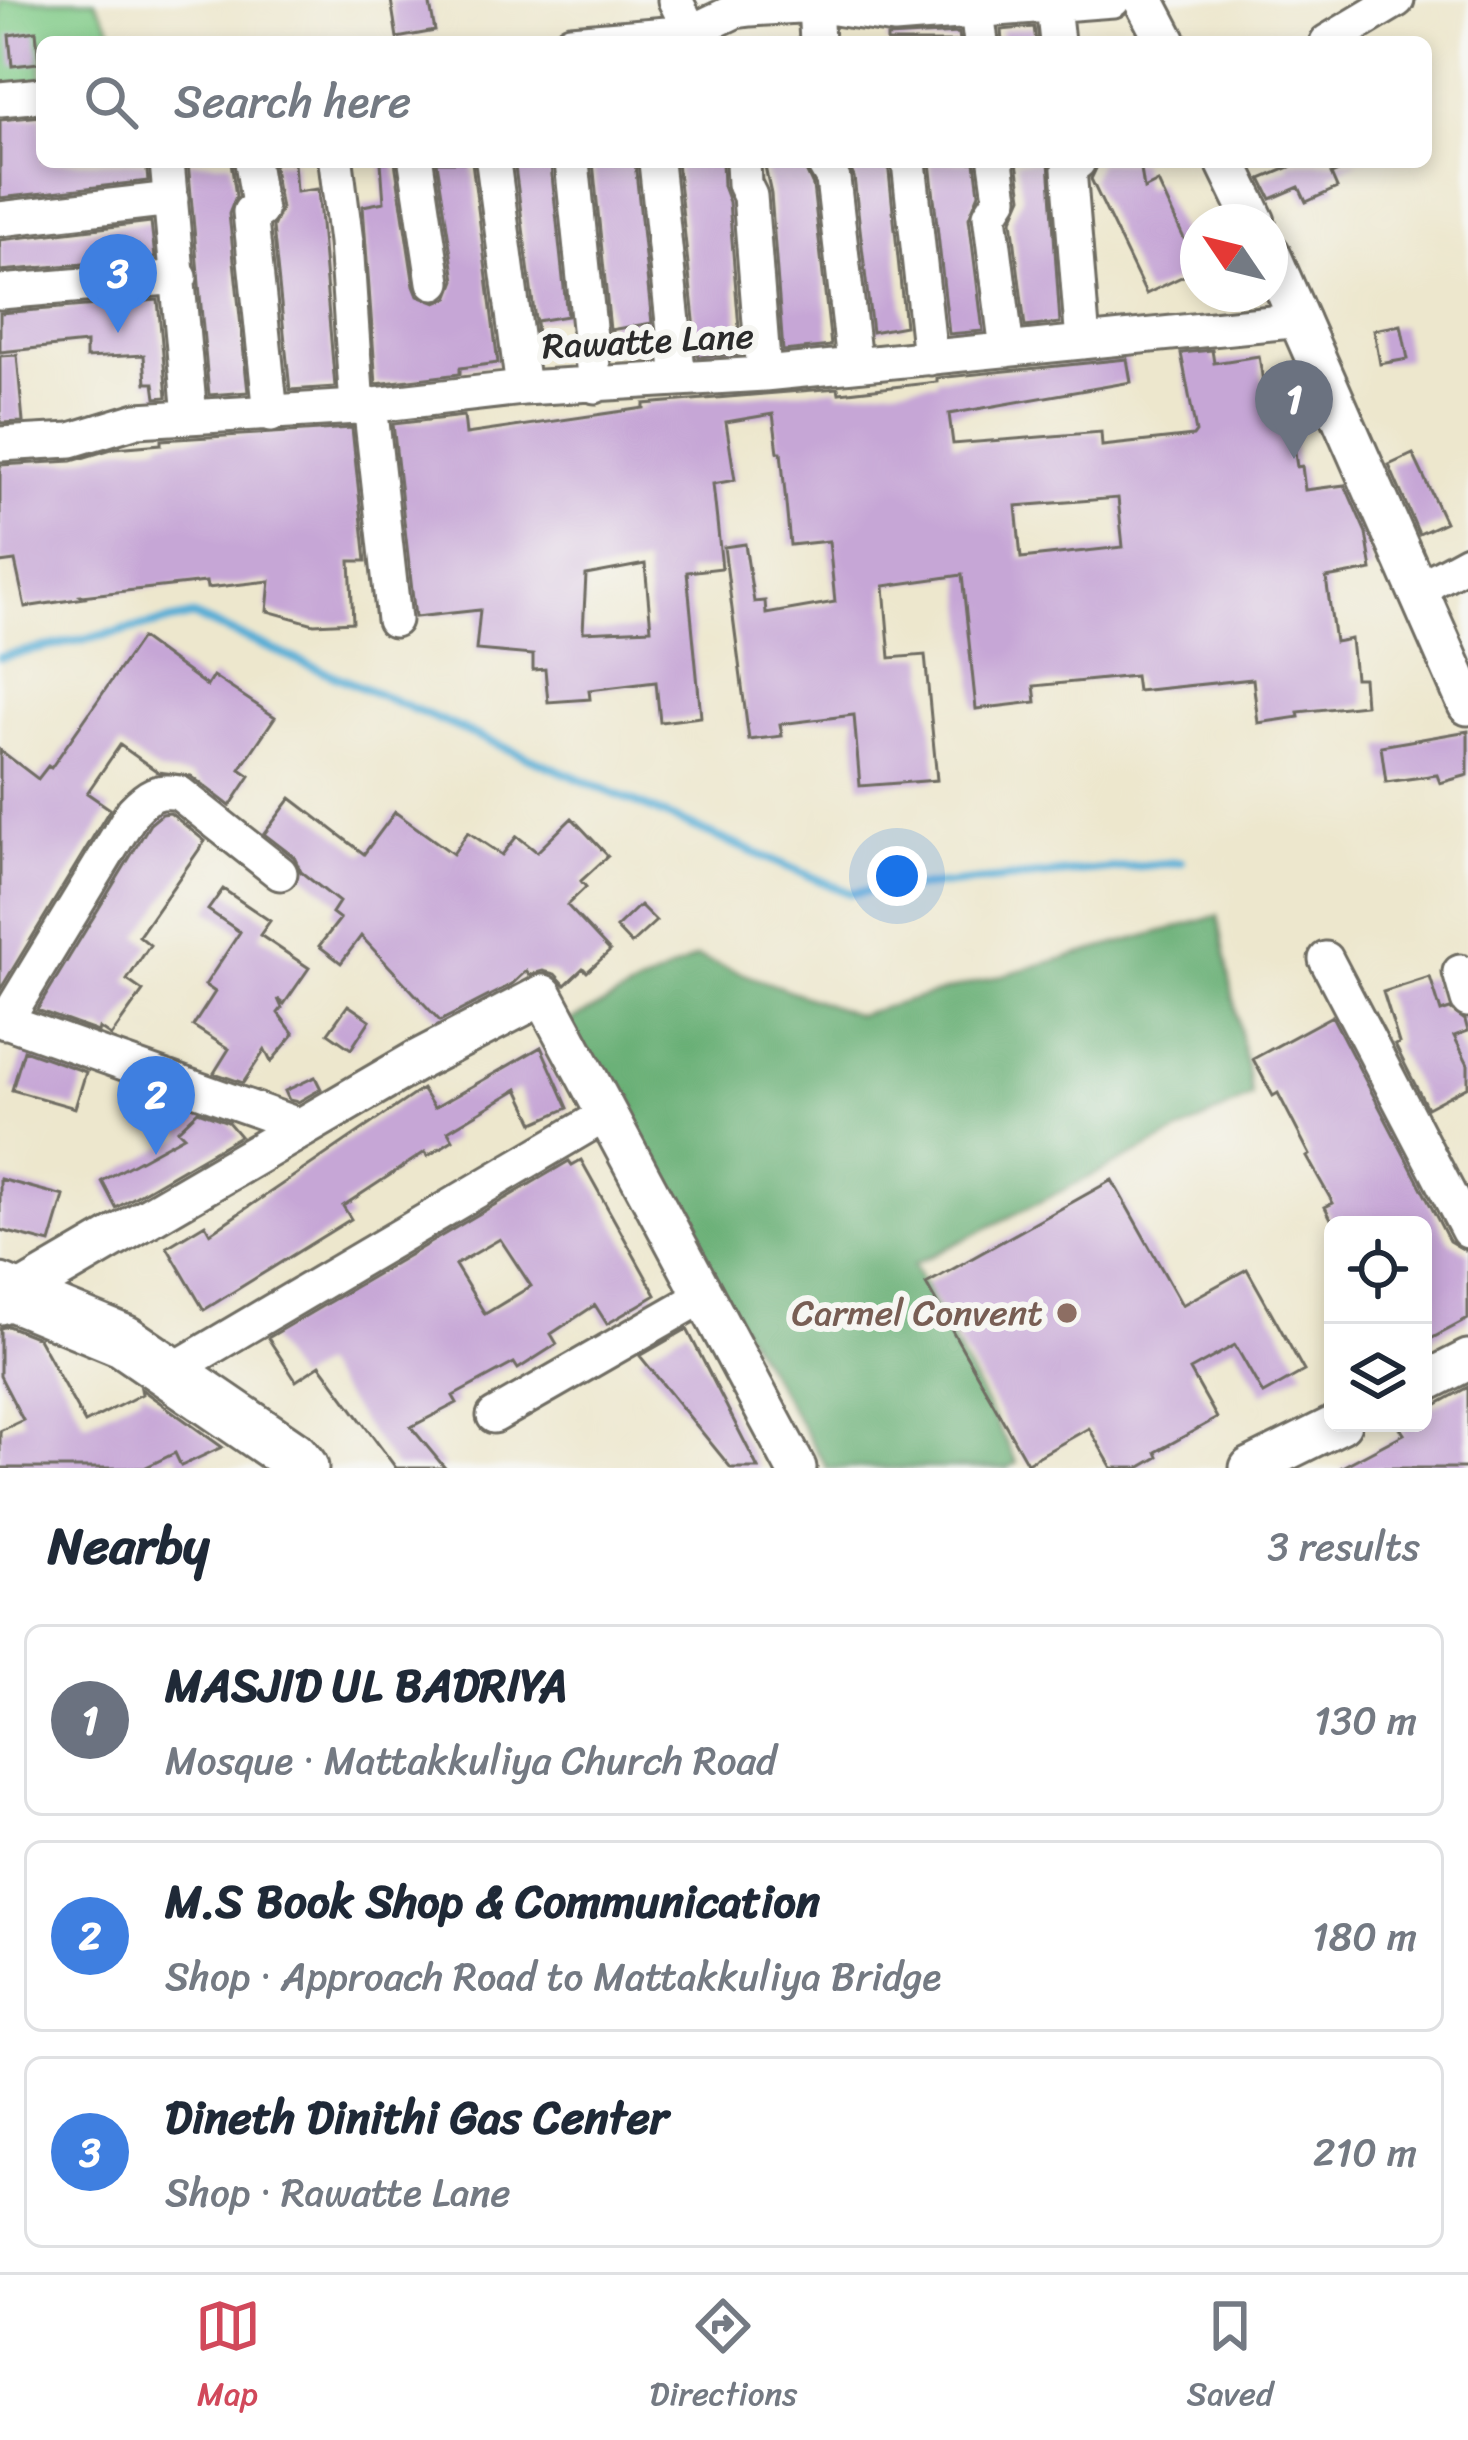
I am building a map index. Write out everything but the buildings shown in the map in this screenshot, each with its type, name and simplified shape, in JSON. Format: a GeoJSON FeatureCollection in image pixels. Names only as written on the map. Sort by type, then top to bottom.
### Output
{"type":"FeatureCollection","features":[{"type":"Feature","properties":{"kind":"main road"},"geometry":{"type":"LineString","coordinates":[[5,1296],[124,1341],[171,1371],[285,1464]]}},
{"type":"Feature","properties":{"kind":"street"},"geometry":{"type":"LineString","coordinates":[[675,0],[691,32]]}},
{"type":"Feature","properties":{"kind":"street"},"geometry":{"type":"LineString","coordinates":[[663,36],[736,26],[815,5],[895,29],[979,26],[1053,5],[1113,0]]}},
{"type":"Feature","properties":{"kind":"street"},"geometry":{"type":"LineString","coordinates":[[1144,0],[1163,36]]}},
{"type":"Feature","properties":{"kind":"street"},"geometry":{"type":"LineString","coordinates":[[1337,36],[1397,0]]}},
{"type":"Feature","properties":{"kind":"street"},"geometry":{"type":"LineString","coordinates":[[815,5],[817,36]]}},
{"type":"Feature","properties":{"kind":"street"},"geometry":{"type":"LineString","coordinates":[[1053,5],[1056,36]]}},
{"type":"Feature","properties":{"kind":"street"},"geometry":{"type":"LineString","coordinates":[[0,99],[36,96]]}},
{"type":"Feature","properties":{"kind":"street"},"geometry":{"type":"LineString","coordinates":[[168,168],[190,416]]}},
{"type":"Feature","properties":{"kind":"street"},"geometry":{"type":"LineString","coordinates":[[253,168],[260,211],[250,212],[271,414]]}},
{"type":"Feature","properties":{"kind":"street"},"geometry":{"type":"LineString","coordinates":[[337,168],[363,405],[394,620]]}},
{"type":"Feature","properties":{"kind":"street"},"geometry":{"type":"LineString","coordinates":[[417,168],[434,282]]}},
{"type":"Feature","properties":{"kind":"street"},"geometry":{"type":"LineString","coordinates":[[495,168],[523,388]]}},
{"type":"Feature","properties":{"kind":"street"},"geometry":{"type":"LineString","coordinates":[[573,168],[595,386]]}},
{"type":"Feature","properties":{"kind":"street"},"geometry":{"type":"LineString","coordinates":[[657,168],[679,379]]}},
{"type":"Feature","properties":{"kind":"street"},"geometry":{"type":"LineString","coordinates":[[743,168],[750,196],[764,374]]}},
{"type":"Feature","properties":{"kind":"street"},"geometry":{"type":"LineString","coordinates":[[827,168],[833,179],[854,362]]}},
{"type":"Feature","properties":{"kind":"street"},"geometry":{"type":"LineString","coordinates":[[910,168],[930,358]]}},
{"type":"Feature","properties":{"kind":"street"},"geometry":{"type":"LineString","coordinates":[[998,168],[1001,198],[990,215],[1007,350]]}},
{"type":"Feature","properties":{"kind":"street"},"geometry":{"type":"LineString","coordinates":[[1070,168],[1083,342]]}},
{"type":"Feature","properties":{"kind":"street"},"geometry":{"type":"LineString","coordinates":[[1229,168],[1246,204]]}},
{"type":"Feature","properties":{"kind":"street"},"geometry":{"type":"LineString","coordinates":[[0,219],[171,199]]}},
{"type":"Feature","properties":{"kind":"street"},"geometry":{"type":"LineString","coordinates":[[0,292],[180,278]]}},
{"type":"Feature","properties":{"kind":"street"},"geometry":{"type":"LineString","coordinates":[[1288,291],[1468,705]]}},
{"type":"Feature","properties":{"kind":"street","name":"Rawatte Lane"},"geometry":{"type":"LineString","coordinates":[[0,444],[71,440],[136,421],[271,414],[523,388],[764,374],[1302,320]]}},
{"type":"Feature","properties":{"kind":"street"},"geometry":{"type":"LineString","coordinates":[[1418,590],[1468,562]]}},
{"type":"Feature","properties":{"kind":"street"},"geometry":{"type":"LineString","coordinates":[[280,874],[189,800],[164,791],[149,794],[133,811],[3,1021],[304,1127]]}},
{"type":"Feature","properties":{"kind":"street"},"geometry":{"type":"LineString","coordinates":[[1326,959],[1468,1231]]}},
{"type":"Feature","properties":{"kind":"street"},"geometry":{"type":"LineString","coordinates":[[5,1296],[418,1060],[543,995],[796,1468]]}},
{"type":"Feature","properties":{"kind":"street"},"geometry":{"type":"LineString","coordinates":[[171,1371],[607,1114]]}},
{"type":"Feature","properties":{"kind":"street"},"geometry":{"type":"LineString","coordinates":[[494,1416],[705,1295]]}},
{"type":"Feature","properties":{"kind":"street"},"geometry":{"type":"LineString","coordinates":[[1432,1378],[1468,1360]]}},
{"type":"Feature","properties":{"kind":"street"},"geometry":{"type":"LineString","coordinates":[[1250,1468],[1324,1431]]}},
{"type":"Feature","properties":{"kind":"green space"},"geometry":{"type":"Polygon","coordinates":[[[0,0],[95,0],[116,36],[36,36],[36,81],[0,86],[0,0]]]}},
{"type":"Feature","properties":{"kind":"green space"},"geometry":{"type":"Polygon","coordinates":[[[1218,916],[1252,1096],[913,1265],[1017,1463],[1007,1468],[827,1468],[560,1026],[697,957],[857,1015],[1218,916]]]}},
{"type":"Feature","properties":{"kind":"waterway"},"geometry":{"type":"LineString","coordinates":[[0,657],[193,616],[850,893],[1181,862]]}},
{"type":"Feature","properties":{"kind":"place","name":"Dineth Dinithi Gas Center"},"geometry":{"type":"Point","coordinates":[118,333]}},
{"type":"Feature","properties":{"kind":"place","name":"MASJID UL BADRIYA"},"geometry":{"type":"Point","coordinates":[1294,459]}},
{"type":"Feature","properties":{"kind":"place","name":"M.S Book Shop & Communication"},"geometry":{"type":"Point","coordinates":[156,1155]}},
{"type":"Feature","properties":{"kind":"place","name":"Carmel Convent"},"geometry":{"type":"Point","coordinates":[1067,1313]}}]}
